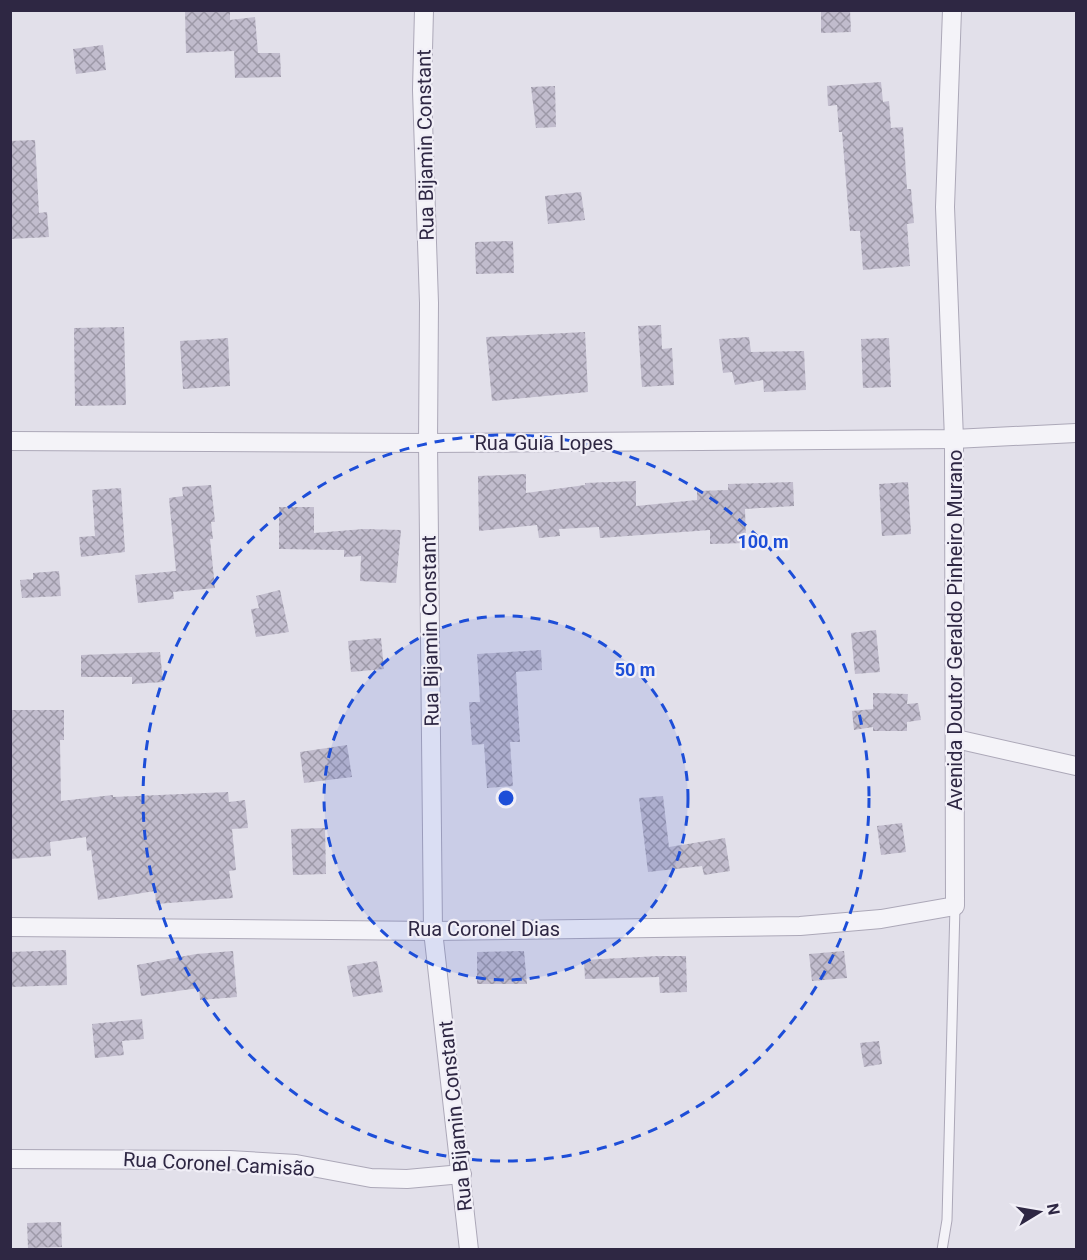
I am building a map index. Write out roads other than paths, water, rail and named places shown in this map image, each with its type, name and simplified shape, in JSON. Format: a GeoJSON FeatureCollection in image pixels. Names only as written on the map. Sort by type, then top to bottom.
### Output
{"type":"FeatureCollection","features":[{"type":"Feature","properties":{"kind":"street","name":"Rua Bijamin Constant"},"geometry":{"type":"LineString","coordinates":[[424,10],[422,90],[429,303],[428,443],[433,931],[469,1250]]}},
{"type":"Feature","properties":{"kind":"street","name":"Avenida Doutor Geraldo Pinheiro Murano"},"geometry":{"type":"LineString","coordinates":[[952,10],[945,207],[954,439],[956,906]]}},
{"type":"Feature","properties":{"kind":"street","name":"Rua Guia Lopes"},"geometry":{"type":"LineString","coordinates":[[10,441],[428,443],[954,439],[1077,433]]}},
{"type":"Feature","properties":{"kind":"street"},"geometry":{"type":"LineString","coordinates":[[956,739],[1077,766]]}},
{"type":"Feature","properties":{"kind":"street","name":"Rua Coronel Dias"},"geometry":{"type":"LineString","coordinates":[[10,927],[433,931],[800,926],[881,919],[956,906]]}},
{"type":"Feature","properties":{"kind":"street","name":"Rua Coronel Camisão"},"geometry":{"type":"LineString","coordinates":[[10,1159],[229,1160],[296,1164],[371,1178],[408,1179],[462,1174]]}},
{"type":"Feature","properties":{"kind":"lane","name":"Avenida Doutor Geraldo Pinheiro Murano"},"geometry":{"type":"LineString","coordinates":[[942,1250],[947,1209],[956,906]]}}]}
